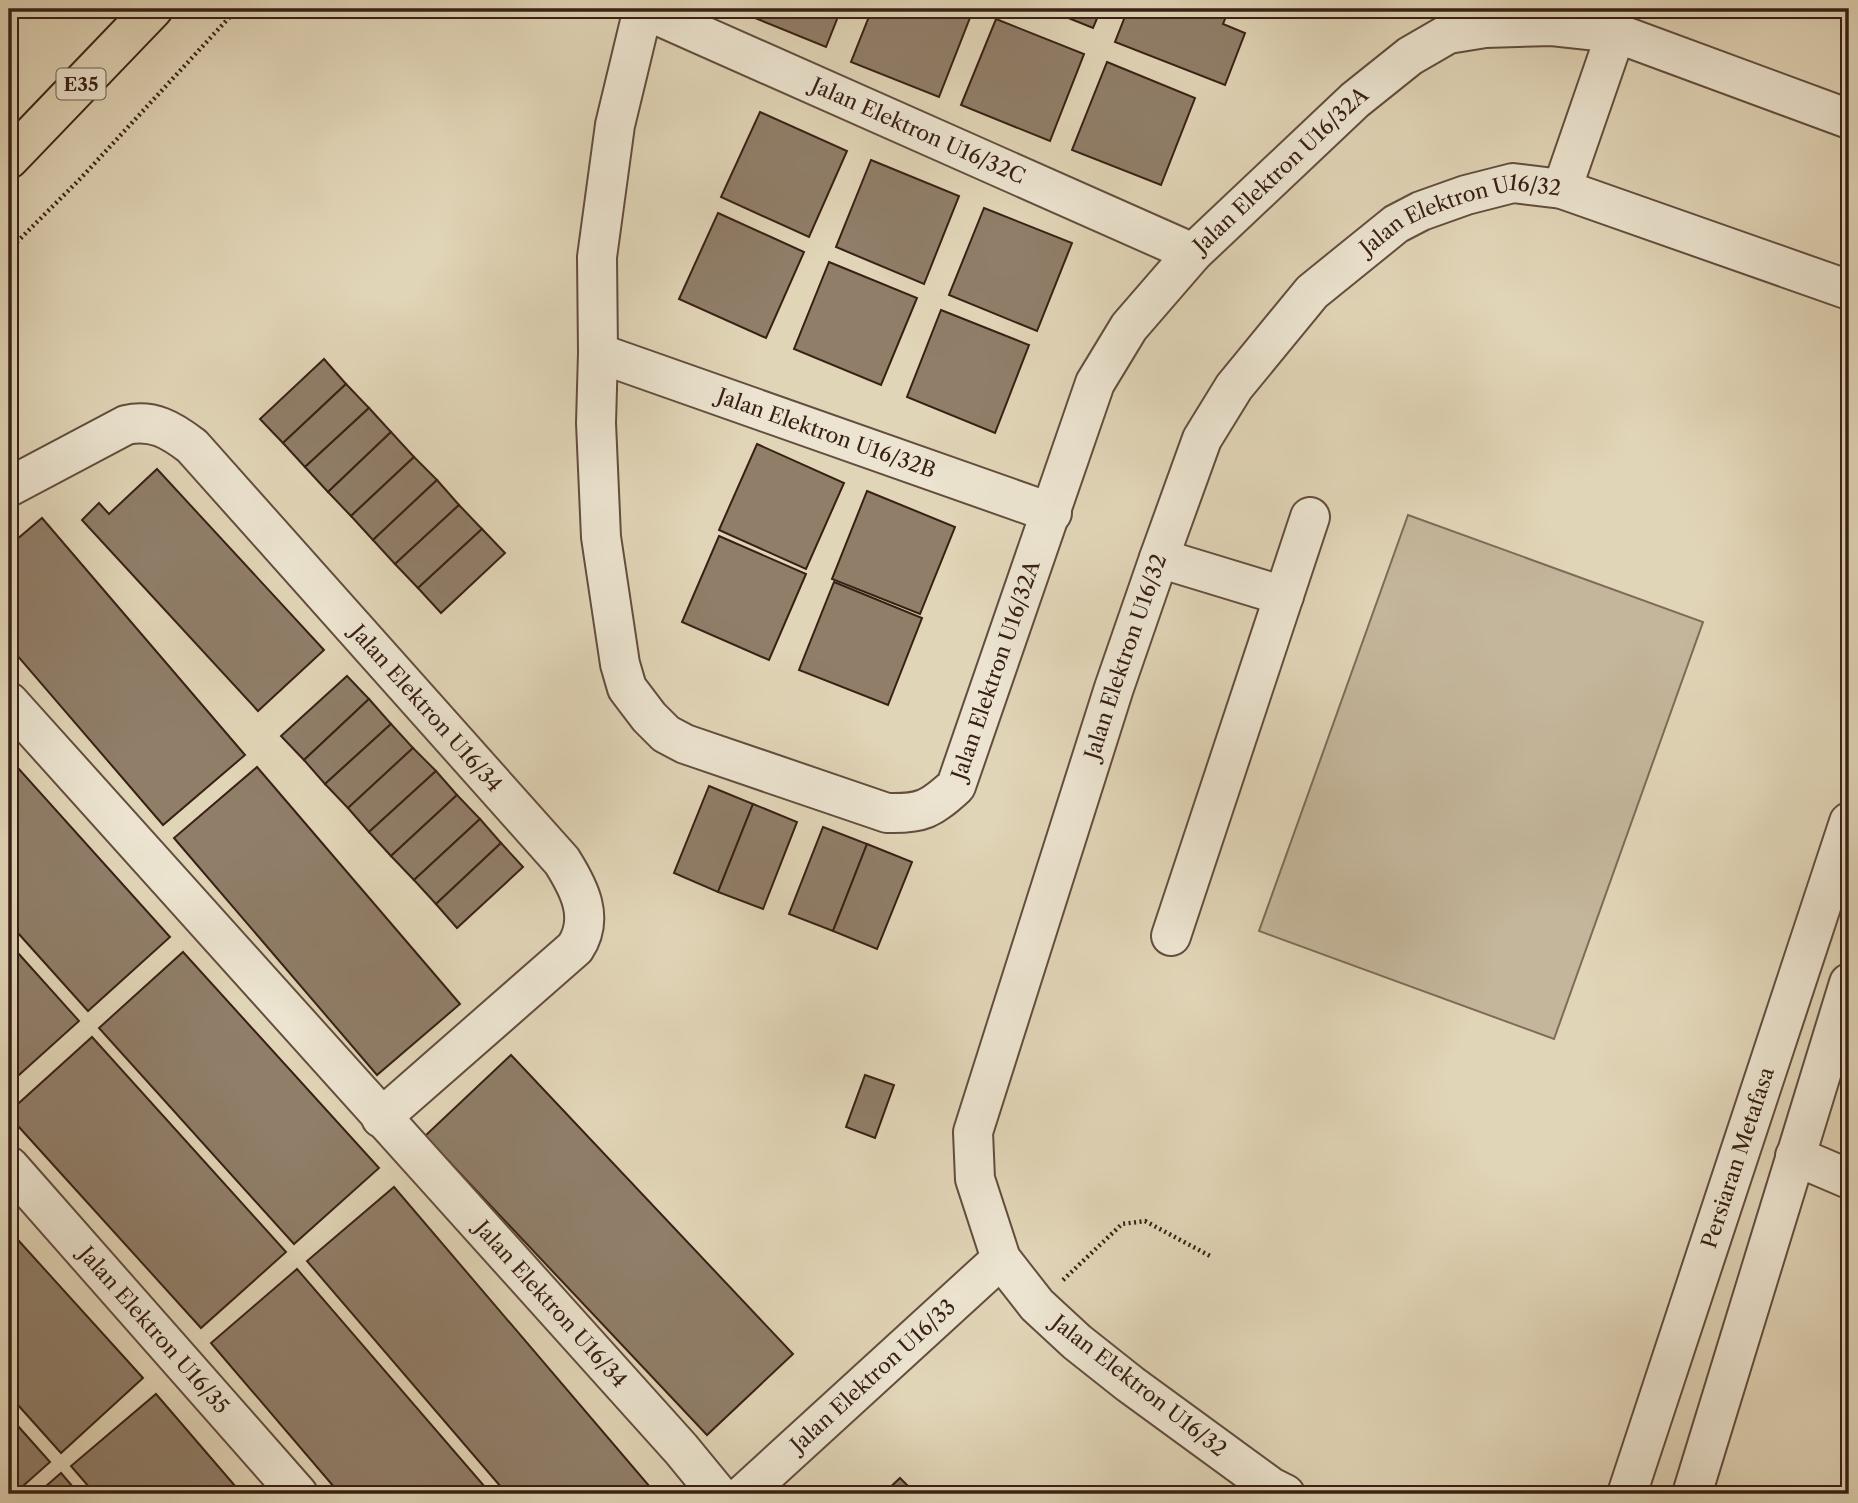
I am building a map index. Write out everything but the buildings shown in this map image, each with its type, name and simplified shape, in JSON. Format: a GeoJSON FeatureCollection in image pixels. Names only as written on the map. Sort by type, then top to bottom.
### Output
{"type":"FeatureCollection","features":[{"type":"Feature","properties":{"kind":"highway","name":"E35"},"geometry":{"type":"LineString","coordinates":[[9,159],[153,9]]}},
{"type":"Feature","properties":{"kind":"street","name":"Jalan Elektron U16/32C"},"geometry":{"type":"LineString","coordinates":[[643,9],[1193,253]]}},
{"type":"Feature","properties":{"kind":"street","name":"Jalan Elektron U16/32A"},"geometry":{"type":"LineString","coordinates":[[643,9],[615,125],[597,257],[596,423],[601,537],[620,664],[627,688],[666,734],[685,744],[887,813],[914,814],[938,802],[956,786],[1096,383],[1129,327],[1193,253],[1355,100],[1410,56],[1448,34],[1485,28],[1552,26],[1616,33],[1849,119]]}},
{"type":"Feature","properties":{"kind":"street"},"geometry":{"type":"LineString","coordinates":[[1562,189],[1616,33]]}},
{"type":"Feature","properties":{"kind":"street","name":"Jalan Elektron U16/32"},"geometry":{"type":"LineString","coordinates":[[1284,1494],[1130,1384],[1076,1342],[1037,1305],[1002,1259],[975,1179],[973,1132],[1110,701],[1202,439],[1234,387],[1312,292],[1396,224],[1421,211],[1466,194],[1513,183],[1562,189],[1849,290]]}},
{"type":"Feature","properties":{"kind":"street","name":"Jalan Elektron U16/32B"},"geometry":{"type":"LineString","coordinates":[[598,353],[1052,513]]}},
{"type":"Feature","properties":{"kind":"street","name":"Jalan Elektron U16/34"},"geometry":{"type":"LineString","coordinates":[[9,487],[126,425],[139,422],[172,430],[192,446],[371,646],[562,861],[576,883],[586,924],[575,948],[381,1118]]}},
{"type":"Feature","properties":{"kind":"street"},"geometry":{"type":"LineString","coordinates":[[1171,936],[1311,517]]}},
{"type":"Feature","properties":{"kind":"street"},"geometry":{"type":"LineString","coordinates":[[1158,558],[1284,596]]}},
{"type":"Feature","properties":{"kind":"street","name":"Jalan Elektron U16/34"},"geometry":{"type":"LineString","coordinates":[[9,702],[681,1449],[718,1494]]}},
{"type":"Feature","properties":{"kind":"street","name":"Persiaran Metafasa"},"geometry":{"type":"LineString","coordinates":[[1628,1494],[1849,822]]}},
{"type":"Feature","properties":{"kind":"street"},"geometry":{"type":"LineString","coordinates":[[1692,1494],[1849,983]]}},
{"type":"Feature","properties":{"kind":"street"},"geometry":{"type":"LineString","coordinates":[[1795,1156],[1849,1179]]}},
{"type":"Feature","properties":{"kind":"street","name":"Jalan Elektron U16/35"},"geometry":{"type":"LineString","coordinates":[[9,1166],[298,1494]]}},
{"type":"Feature","properties":{"kind":"street","name":"Jalan Elektron U16/33"},"geometry":{"type":"LineString","coordinates":[[744,1494],[1002,1259]]}},
{"type":"Feature","properties":{"kind":"path"},"geometry":{"type":"LineString","coordinates":[[9,250],[81,178],[237,9]]}},
{"type":"Feature","properties":{"kind":"path"},"geometry":{"type":"LineString","coordinates":[[1037,1305],[1122,1224],[1145,1222],[1212,1257]]}},
{"type":"Feature","properties":{"kind":"shaded area"},"geometry":{"type":"Polygon","coordinates":[[[1408,515],[1703,622],[1554,1039],[1259,931],[1408,515]]]}}]}
